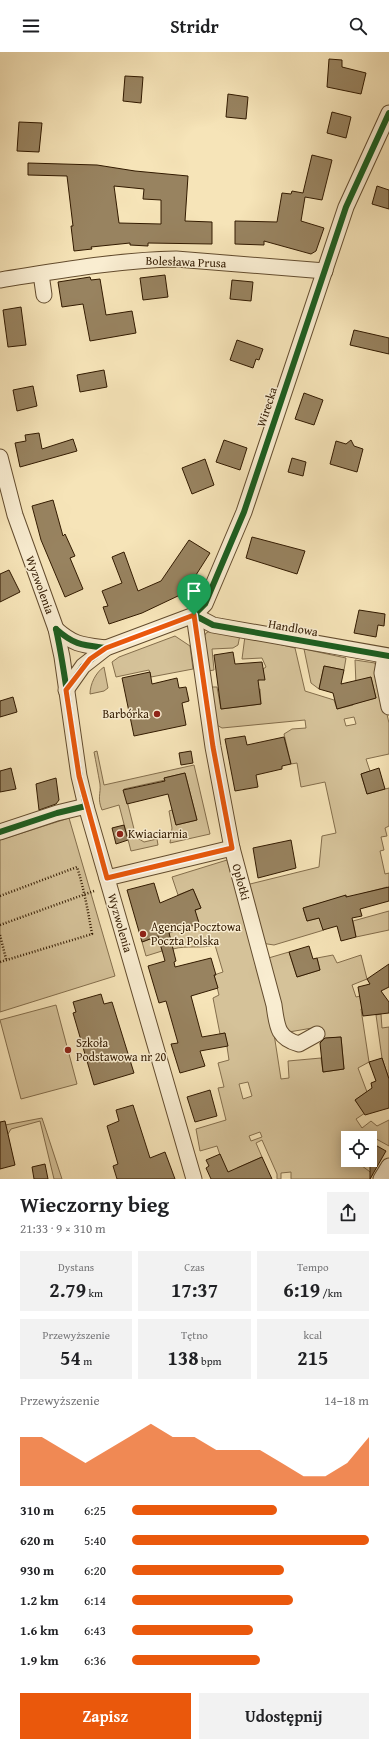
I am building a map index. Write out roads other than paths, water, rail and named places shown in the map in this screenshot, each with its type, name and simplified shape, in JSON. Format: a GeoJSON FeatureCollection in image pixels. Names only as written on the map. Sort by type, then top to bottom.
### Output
{"type":"FeatureCollection","features":[{"type":"Feature","properties":{"kind":"street","name":"Wirecka"},"geometry":{"type":"LineString","coordinates":[[66,690],[90,659],[106,648],[194,615],[205,604],[244,512],[346,207],[389,113]]}},
{"type":"Feature","properties":{"kind":"street","name":"Bolesława Prusa"},"geometry":{"type":"LineString","coordinates":[[0,280],[158,259],[176,259],[325,271]]}},
{"type":"Feature","properties":{"kind":"street"},"geometry":{"type":"LineString","coordinates":[[41,274],[44,295]]}},
{"type":"Feature","properties":{"kind":"street","name":"Wyzwolenia"},"geometry":{"type":"LineString","coordinates":[[0,457],[15,515],[56,629],[62,657],[79,776],[86,806],[194,1179]]}},
{"type":"Feature","properties":{"kind":"street","name":"Handlowa"},"geometry":{"type":"LineString","coordinates":[[194,615],[213,625],[387,656]]}},
{"type":"Feature","properties":{"kind":"street","name":"Opłotki"},"geometry":{"type":"LineString","coordinates":[[194,615],[213,747],[232,848],[280,1032],[286,1039],[299,1044],[317,1034]]}},
{"type":"Feature","properties":{"kind":"street","name":"Wirecka"},"geometry":{"type":"LineString","coordinates":[[56,629],[69,641],[106,648]]}},
{"type":"Feature","properties":{"kind":"street"},"geometry":{"type":"LineString","coordinates":[[387,656],[382,674],[389,707]]}},
{"type":"Feature","properties":{"kind":"street"},"geometry":{"type":"LineString","coordinates":[[0,832],[57,813],[86,806]]}},
{"type":"Feature","properties":{"kind":"street"},"geometry":{"type":"LineString","coordinates":[[107,878],[232,848]]}},
{"type":"Feature","properties":{"kind":"street"},"geometry":{"type":"LineString","coordinates":[[381,1179],[389,1166]]}},
{"type":"Feature","properties":{"kind":"place","name":"Barbórka"},"geometry":{"type":"Point","coordinates":[157,714]}},
{"type":"Feature","properties":{"kind":"place","name":"Kwiaciarnia"},"geometry":{"type":"Point","coordinates":[120,834]}},
{"type":"Feature","properties":{"kind":"place","name":"Agencja Pocztowa Poczta Polska"},"geometry":{"type":"Point","coordinates":[143,934]}},
{"type":"Feature","properties":{"kind":"place","name":"Szkoła Podstawowa nr 20"},"geometry":{"type":"Point","coordinates":[68,1050]}}]}
